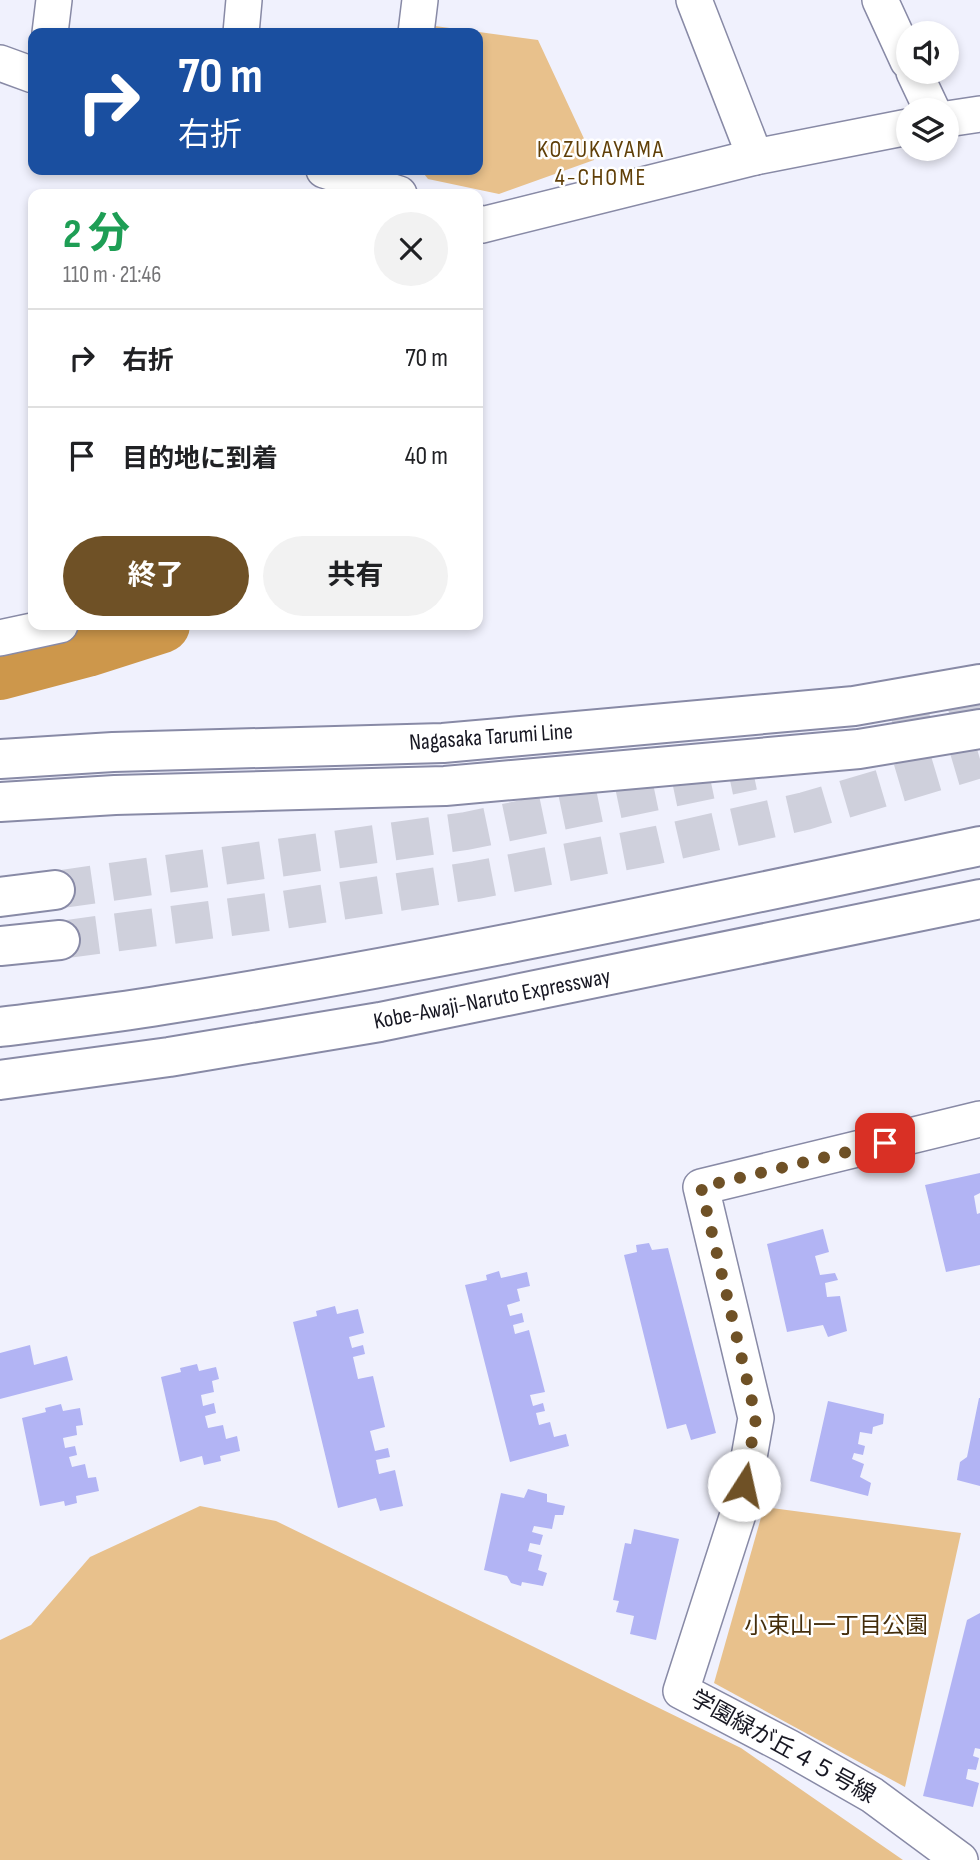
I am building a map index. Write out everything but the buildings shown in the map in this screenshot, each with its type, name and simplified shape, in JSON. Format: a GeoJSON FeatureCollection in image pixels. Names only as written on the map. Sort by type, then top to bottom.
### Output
{"type":"FeatureCollection","features":[{"type":"Feature","properties":{"kind":"main road","name":"Nagasaka Tarumi Line"},"geometry":{"type":"LineString","coordinates":[[0,759],[127,751],[443,743],[854,706],[980,684]]}},
{"type":"Feature","properties":{"kind":"main road","name":"Nagasaka Tarumi Line"},"geometry":{"type":"LineString","coordinates":[[0,802],[115,795],[445,786],[859,749],[980,729]]}},
{"type":"Feature","properties":{"kind":"main road"},"geometry":{"type":"LineString","coordinates":[[0,1027],[162,1006],[376,968],[611,923],[980,846]]}},
{"type":"Feature","properties":{"kind":"main road"},"geometry":{"type":"LineString","coordinates":[[0,897],[55,890]]}},
{"type":"Feature","properties":{"kind":"main road","name":"Kobe-Awaji-Naruto Expressway"},"geometry":{"type":"LineString","coordinates":[[0,1080],[169,1057],[380,1022],[980,899]]}},
{"type":"Feature","properties":{"kind":"main road"},"geometry":{"type":"LineString","coordinates":[[0,946],[60,940]]}},
{"type":"Feature","properties":{"kind":"street"},"geometry":{"type":"LineString","coordinates":[[51,28],[54,0]]}},
{"type":"Feature","properties":{"kind":"street"},"geometry":{"type":"LineString","coordinates":[[241,28],[244,0]]}},
{"type":"Feature","properties":{"kind":"street"},"geometry":{"type":"LineString","coordinates":[[417,28],[420,0]]}},
{"type":"Feature","properties":{"kind":"street"},"geometry":{"type":"LineString","coordinates":[[694,0],[755,157]]}},
{"type":"Feature","properties":{"kind":"street"},"geometry":{"type":"LineString","coordinates":[[880,0],[896,35]]}},
{"type":"Feature","properties":{"kind":"street"},"geometry":{"type":"LineString","coordinates":[[0,63],[28,73]]}},
{"type":"Feature","properties":{"kind":"street"},"geometry":{"type":"LineString","coordinates":[[959,117],[980,114]]}},
{"type":"Feature","properties":{"kind":"street"},"geometry":{"type":"LineString","coordinates":[[483,225],[755,157],[896,129]]}},
{"type":"Feature","properties":{"kind":"street"},"geometry":{"type":"LineString","coordinates":[[339,175],[383,189]]}},
{"type":"Feature","properties":{"kind":"street"},"geometry":{"type":"LineString","coordinates":[[0,638],[37,630]]}},
{"type":"Feature","properties":{"kind":"street","name":"学園緑が丘４５号線"},"geometry":{"type":"LineString","coordinates":[[960,1860],[873,1795],[788,1746],[681,1691],[740,1508],[756,1418],[701,1187],[980,1119]]}},
{"type":"Feature","properties":{"kind":"green space"},"geometry":{"type":"Polygon","coordinates":[[[483,33],[538,40],[594,160],[499,194],[428,179],[425,175],[483,175],[483,33]]]}},
{"type":"Feature","properties":{"kind":"green space"},"geometry":{"type":"Polygon","coordinates":[[[200,1506],[276,1521],[741,1748],[903,1860],[0,1860],[0,1640],[31,1625],[90,1557],[200,1506]]]}},
{"type":"Feature","properties":{"kind":"green space","name":"小束山一丁目公園"},"geometry":{"type":"Polygon","coordinates":[[[764,1507],[961,1533],[905,1787],[714,1683],[764,1507]]]}},
{"type":"Feature","properties":{"kind":"waterway"},"geometry":{"type":"LineString","coordinates":[[0,672],[146,630]]}},
{"type":"Feature","properties":{"kind":"tunnel"},"geometry":{"type":"LineString","coordinates":[[895,731],[980,704]]}},
{"type":"Feature","properties":{"kind":"tunnel"},"geometry":{"type":"LineString","coordinates":[[60,940],[276,911],[476,880],[657,845],[805,811],[980,759]]}},
{"type":"Feature","properties":{"kind":"tunnel"},"geometry":{"type":"LineString","coordinates":[[55,890],[466,831],[753,771]]}},
{"type":"Feature","properties":{"kind":"district","name":"KOZUKAYAMA 4-CHOME"},"geometry":{"type":"Point","coordinates":[601,163]}},
{"type":"Feature","properties":{"kind":"route"},"geometry":{"type":"LineString","coordinates":[[744,1485],[756,1418],[701,1187],[885,1143]]}}]}
